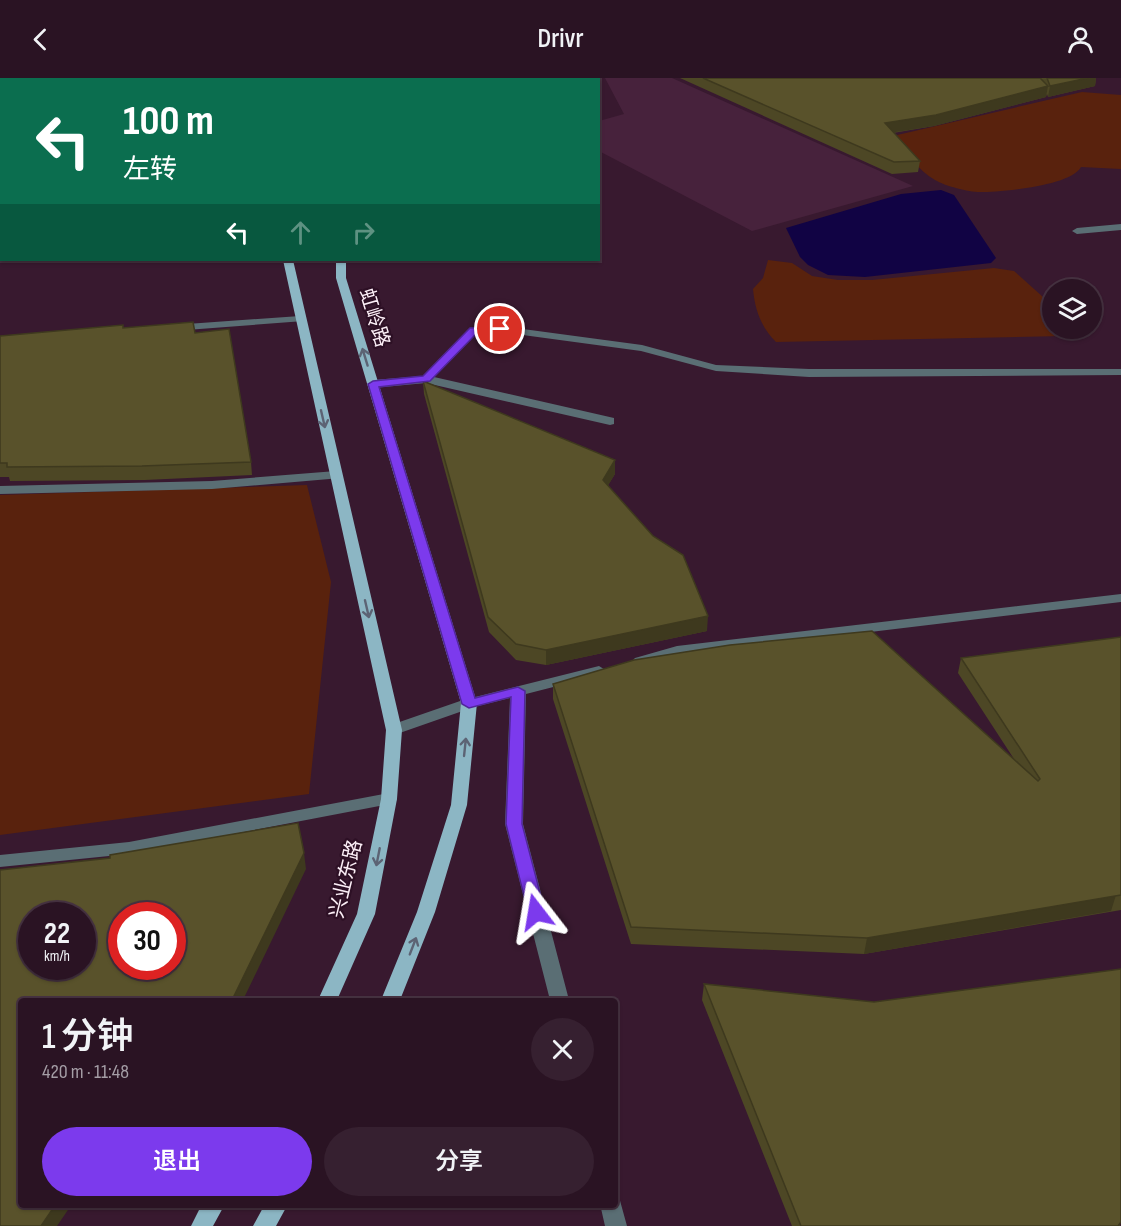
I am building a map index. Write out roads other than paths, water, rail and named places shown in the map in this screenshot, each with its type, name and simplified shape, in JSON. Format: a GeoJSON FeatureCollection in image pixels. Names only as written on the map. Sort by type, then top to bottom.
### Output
{"type":"FeatureCollection","features":[{"type":"Feature","properties":{"kind":"main road"},"geometry":{"type":"LineString","coordinates":[[288,261],[394,730],[389,799]]}},
{"type":"Feature","properties":{"kind":"main road","name":"虹岭路"},"geometry":{"type":"LineString","coordinates":[[341,261],[341,278],[469,704],[459,805],[426,912],[392,998]]}},
{"type":"Feature","properties":{"kind":"main road","name":"兴业东路"},"geometry":{"type":"LineString","coordinates":[[329,998],[366,914],[389,799]]}},
{"type":"Feature","properties":{"kind":"main road"},"geometry":{"type":"LineString","coordinates":[[202,1226],[212,1208]]}},
{"type":"Feature","properties":{"kind":"main road"},"geometry":{"type":"LineString","coordinates":[[264,1226],[275,1208]]}},
{"type":"Feature","properties":{"kind":"street"},"geometry":{"type":"LineString","coordinates":[[1077,231],[1121,227]]}},
{"type":"Feature","properties":{"kind":"street"},"geometry":{"type":"LineString","coordinates":[[161,329],[300,318]]}},
{"type":"Feature","properties":{"kind":"street"},"geometry":{"type":"LineString","coordinates":[[426,379],[474,330],[500,329],[642,348],[716,368],[809,373],[1121,372]]}},
{"type":"Feature","properties":{"kind":"street"},"geometry":{"type":"LineString","coordinates":[[373,384],[426,379],[610,421]]}},
{"type":"Feature","properties":{"kind":"street"},"geometry":{"type":"LineString","coordinates":[[0,489],[212,486],[336,475]]}},
{"type":"Feature","properties":{"kind":"street"},"geometry":{"type":"LineString","coordinates":[[394,730],[469,704],[678,651],[1121,598]]}},
{"type":"Feature","properties":{"kind":"street"},"geometry":{"type":"LineString","coordinates":[[518,691],[514,824],[558,998]]}},
{"type":"Feature","properties":{"kind":"street"},"geometry":{"type":"LineString","coordinates":[[0,861],[129,848],[389,799]]}},
{"type":"Feature","properties":{"kind":"street"},"geometry":{"type":"LineString","coordinates":[[612,1208],[616,1226]]}}]}
